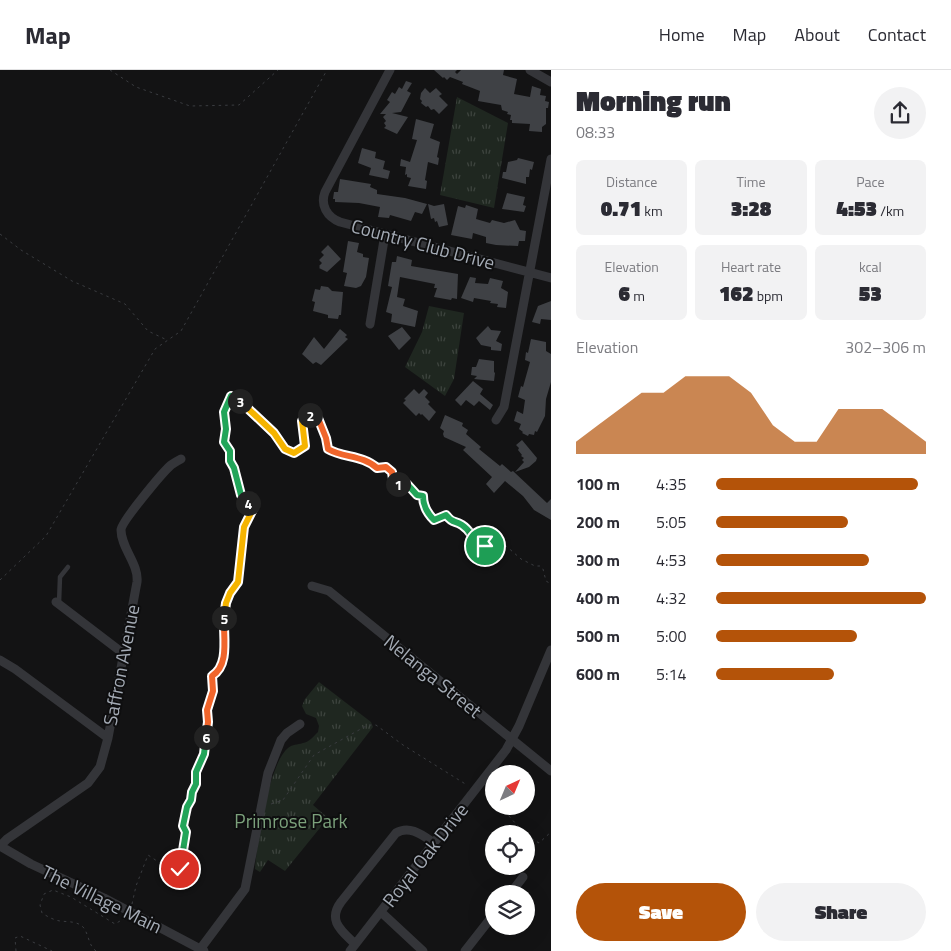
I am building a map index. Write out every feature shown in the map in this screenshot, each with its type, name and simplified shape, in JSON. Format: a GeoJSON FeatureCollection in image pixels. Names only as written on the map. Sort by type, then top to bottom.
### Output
{"type":"FeatureCollection","features":[{"type":"Feature","properties":{"kind":"street","name":"Country Club Drive"},"geometry":{"type":"LineString","coordinates":[[390,70],[324,194],[323,200],[326,210],[331,217],[340,222],[551,278]]}},
{"type":"Feature","properties":{"kind":"street"},"geometry":{"type":"LineString","coordinates":[[530,70],[551,82]]}},
{"type":"Feature","properties":{"kind":"street"},"geometry":{"type":"LineString","coordinates":[[496,420],[504,407],[551,159]]}},
{"type":"Feature","properties":{"kind":"street"},"geometry":{"type":"LineString","coordinates":[[370,324],[385,234]]}},
{"type":"Feature","properties":{"kind":"street","name":"Saffron Avenue"},"geometry":{"type":"LineString","coordinates":[[0,846],[7,839],[93,779],[102,763],[138,576],[122,538],[121,527],[170,466],[181,460]]}},
{"type":"Feature","properties":{"kind":"street","name":"Nelanga Street"},"geometry":{"type":"LineString","coordinates":[[312,586],[329,591],[551,771]]}},
{"type":"Feature","properties":{"kind":"street"},"geometry":{"type":"LineString","coordinates":[[57,603],[124,654]]}},
{"type":"Feature","properties":{"kind":"street","name":"Royal Oak Drive"},"geometry":{"type":"LineString","coordinates":[[353,947],[501,758],[512,740],[551,650]]}},
{"type":"Feature","properties":{"kind":"street"},"geometry":{"type":"LineString","coordinates":[[0,660],[9,664],[108,738]]}},
{"type":"Feature","properties":{"kind":"street"},"geometry":{"type":"LineString","coordinates":[[203,950],[245,889],[268,773],[282,740],[300,724]]}},
{"type":"Feature","properties":{"kind":"street"},"geometry":{"type":"LineString","coordinates":[[353,947],[337,924],[336,912],[341,902],[396,833],[405,829],[412,830],[434,843]]}},
{"type":"Feature","properties":{"kind":"street","name":"The Village Main"},"geometry":{"type":"LineString","coordinates":[[0,846],[31,864],[130,911],[203,950]]}},
{"type":"Feature","properties":{"kind":"street"},"geometry":{"type":"LineString","coordinates":[[517,885],[523,877]]}},
{"type":"Feature","properties":{"kind":"street"},"geometry":{"type":"LineString","coordinates":[[380,912],[423,951]]}},
{"type":"Feature","properties":{"kind":"street"},"geometry":{"type":"LineString","coordinates":[[465,951],[485,925]]}},
{"type":"Feature","properties":{"kind":"lane"},"geometry":{"type":"LineString","coordinates":[[57,603],[60,577],[68,567]]}},
{"type":"Feature","properties":{"kind":"path"},"geometry":{"type":"LineString","coordinates":[[110,70],[136,87],[190,106],[239,105],[278,70]]}},
{"type":"Feature","properties":{"kind":"path"},"geometry":{"type":"LineString","coordinates":[[0,580],[46,536],[155,349],[181,331],[327,70]]}},
{"type":"Feature","properties":{"kind":"path"},"geometry":{"type":"LineString","coordinates":[[0,234],[72,282],[125,304],[148,331],[167,340]]}},
{"type":"Feature","properties":{"kind":"path"},"geometry":{"type":"LineString","coordinates":[[96,951],[92,948],[88,934],[82,926],[72,922],[55,920],[42,913],[40,905],[44,894],[53,890],[71,897],[116,924],[130,911],[136,886],[148,855],[175,873],[180,869],[186,832],[183,826],[187,807],[196,784],[196,772],[204,754],[207,733],[207,710],[213,691],[212,676],[219,672],[223,661],[224,612],[230,593],[238,582],[244,527],[254,507],[241,495],[234,468],[230,461],[230,451],[224,442],[226,429],[224,412],[231,396],[242,402],[274,433],[285,449],[294,453],[305,446],[302,421],[309,415],[318,418],[328,449],[335,453],[362,459],[372,463],[377,468],[386,467],[392,472],[393,479],[400,485],[407,484],[417,495],[423,496],[423,504],[434,520],[446,515],[452,522],[462,525],[476,543],[485,546],[504,545],[521,559],[535,566],[540,566],[543,569],[546,582],[551,584]]}},
{"type":"Feature","properties":{"kind":"path"},"geometry":{"type":"LineString","coordinates":[[269,805],[283,800],[314,755],[368,725],[376,725],[466,784],[485,793]]}},
{"type":"Feature","properties":{"kind":"path"},"geometry":{"type":"LineString","coordinates":[[508,815],[518,825]]}},
{"type":"Feature","properties":{"kind":"path"},"geometry":{"type":"LineString","coordinates":[[535,840],[540,843],[551,832]]}},
{"type":"Feature","properties":{"kind":"path"},"geometry":{"type":"LineString","coordinates":[[16,951],[15,938],[20,936],[52,951]]}},
{"type":"Feature","properties":{"kind":"green space"},"geometry":{"type":"Polygon","coordinates":[[[457,97],[508,123],[494,208],[440,195],[457,97]]]}},
{"type":"Feature","properties":{"kind":"green space"},"geometry":{"type":"Polygon","coordinates":[[[429,306],[464,313],[454,379],[445,396],[405,367],[422,332],[429,306]]]}},
{"type":"Feature","properties":{"kind":"green space","name":"Primrose Park"},"geometry":{"type":"Polygon","coordinates":[[[319,682],[371,722],[373,727],[313,805],[328,818],[285,871],[268,860],[260,872],[255,869],[256,857],[270,786],[281,756],[288,748],[311,739],[318,732],[319,726],[316,718],[306,714],[302,706],[305,699],[319,682]]]}},
{"type":"Feature","properties":{"kind":"building"},"geometry":{"type":"Polygon","coordinates":[[[434,70],[457,70],[455,72],[457,74],[461,70],[504,70],[503,75],[517,79],[514,94],[530,97],[532,86],[541,89],[540,95],[546,96],[545,101],[549,102],[548,108],[546,108],[546,124],[542,127],[542,132],[529,131],[530,124],[512,123],[512,120],[510,120],[511,115],[502,110],[501,105],[478,101],[480,91],[450,77],[447,80],[434,70]]]}},
{"type":"Feature","properties":{"kind":"building"},"geometry":{"type":"Polygon","coordinates":[[[406,81],[412,83],[407,91],[411,93],[401,112],[392,113],[408,117],[397,134],[384,128],[386,121],[383,117],[386,114],[380,114],[390,102],[387,100],[392,92],[395,94],[399,87],[402,89],[406,81]]]}},
{"type":"Feature","properties":{"kind":"building"},"geometry":{"type":"Polygon","coordinates":[[[425,88],[430,93],[436,88],[442,94],[439,96],[448,105],[439,114],[434,109],[431,110],[428,106],[426,107],[421,103],[421,93],[425,88]]]}},
{"type":"Feature","properties":{"kind":"building"},"geometry":{"type":"Polygon","coordinates":[[[416,119],[434,124],[430,138],[440,142],[437,157],[439,158],[438,165],[428,162],[425,180],[427,181],[426,189],[408,186],[411,178],[407,177],[407,174],[405,175],[406,167],[400,166],[401,159],[410,162],[417,140],[412,139],[416,119]]]}},
{"type":"Feature","properties":{"kind":"building"},"geometry":{"type":"Polygon","coordinates":[[[362,148],[376,152],[375,158],[385,161],[383,169],[390,171],[388,179],[369,175],[371,168],[358,163],[362,148]]]}},
{"type":"Feature","properties":{"kind":"building"},"geometry":{"type":"Polygon","coordinates":[[[518,158],[534,162],[532,170],[530,169],[529,177],[526,177],[526,184],[502,178],[503,172],[506,172],[508,162],[518,158]]]}},
{"type":"Feature","properties":{"kind":"building"},"geometry":{"type":"Polygon","coordinates":[[[340,179],[371,184],[370,187],[377,190],[377,194],[405,198],[427,204],[422,214],[415,212],[411,221],[390,215],[389,218],[378,217],[380,207],[359,203],[335,202],[335,199],[333,199],[334,192],[338,192],[340,179]]]}},
{"type":"Feature","properties":{"kind":"building"},"geometry":{"type":"Polygon","coordinates":[[[507,193],[525,197],[523,205],[526,206],[524,212],[502,209],[507,193]]]}},
{"type":"Feature","properties":{"kind":"building"},"geometry":{"type":"Polygon","coordinates":[[[428,204],[434,206],[444,204],[448,225],[439,227],[434,218],[431,219],[428,204]]]}},
{"type":"Feature","properties":{"kind":"building"},"geometry":{"type":"Polygon","coordinates":[[[466,205],[478,209],[476,219],[490,223],[492,220],[504,223],[515,220],[520,230],[526,231],[525,241],[519,241],[518,246],[496,245],[486,243],[486,237],[473,233],[472,239],[451,235],[458,206],[465,208],[466,205]]]}},
{"type":"Feature","properties":{"kind":"building"},"geometry":{"type":"Polygon","coordinates":[[[348,241],[359,243],[357,252],[363,254],[363,257],[369,258],[366,277],[361,286],[356,288],[344,286],[347,273],[343,272],[348,241]]]}},
{"type":"Feature","properties":{"kind":"building"},"geometry":{"type":"Polygon","coordinates":[[[328,245],[341,259],[327,272],[319,268],[322,263],[319,260],[324,255],[321,252],[328,245]]]}},
{"type":"Feature","properties":{"kind":"building"},"geometry":{"type":"Polygon","coordinates":[[[397,256],[412,260],[411,266],[458,274],[457,299],[452,298],[451,300],[434,297],[437,288],[434,288],[435,284],[400,277],[397,297],[405,299],[403,306],[418,311],[415,327],[391,322],[392,314],[386,312],[392,287],[388,286],[392,262],[396,262],[397,256]]]}},
{"type":"Feature","properties":{"kind":"building"},"geometry":{"type":"Polygon","coordinates":[[[470,277],[476,278],[475,283],[488,284],[490,278],[503,281],[501,288],[508,292],[506,308],[497,307],[498,304],[490,303],[491,301],[474,298],[473,302],[461,298],[470,277]]]}},
{"type":"Feature","properties":{"kind":"building"},"geometry":{"type":"Polygon","coordinates":[[[321,286],[328,287],[332,291],[343,292],[341,315],[339,315],[338,319],[328,318],[328,315],[313,311],[315,302],[312,301],[315,289],[320,290],[321,286]]]}},
{"type":"Feature","properties":{"kind":"building"},"geometry":{"type":"Polygon","coordinates":[[[551,301],[551,320],[541,319],[540,324],[532,322],[538,306],[551,301]]]}},
{"type":"Feature","properties":{"kind":"building"},"geometry":{"type":"Polygon","coordinates":[[[488,326],[491,330],[501,331],[496,341],[502,344],[501,351],[491,350],[491,347],[481,345],[476,338],[488,326]]]}},
{"type":"Feature","properties":{"kind":"building"},"geometry":{"type":"Polygon","coordinates":[[[402,327],[411,338],[399,350],[388,336],[402,327]]]}},
{"type":"Feature","properties":{"kind":"building"},"geometry":{"type":"Polygon","coordinates":[[[340,329],[347,335],[345,337],[348,339],[321,365],[316,362],[313,364],[302,354],[314,337],[324,349],[340,329]]]}},
{"type":"Feature","properties":{"kind":"building"},"geometry":{"type":"Polygon","coordinates":[[[531,339],[546,342],[546,351],[551,354],[551,382],[546,399],[545,416],[537,432],[535,431],[534,435],[529,434],[528,436],[519,429],[521,424],[514,421],[517,411],[523,414],[525,400],[518,397],[530,362],[525,360],[531,339]]]}},
{"type":"Feature","properties":{"kind":"building"},"geometry":{"type":"Polygon","coordinates":[[[479,359],[494,361],[494,381],[474,379],[477,376],[471,375],[472,367],[476,367],[479,359]]]}},
{"type":"Feature","properties":{"kind":"building"},"geometry":{"type":"Polygon","coordinates":[[[473,381],[483,389],[480,394],[493,405],[490,410],[479,401],[474,406],[466,400],[461,406],[455,400],[473,381]]]}},
{"type":"Feature","properties":{"kind":"building"},"geometry":{"type":"Polygon","coordinates":[[[414,389],[419,394],[424,389],[428,393],[425,397],[430,402],[428,404],[436,412],[429,421],[422,414],[419,413],[416,416],[403,403],[406,400],[404,399],[414,389]]]}},
{"type":"Feature","properties":{"kind":"building"},"geometry":{"type":"Polygon","coordinates":[[[445,415],[463,423],[462,426],[468,430],[466,434],[481,447],[479,449],[500,466],[502,464],[511,472],[513,471],[547,503],[551,499],[551,520],[534,510],[523,496],[505,481],[494,493],[486,484],[492,477],[463,450],[466,447],[444,437],[444,431],[440,428],[445,415]]]}},
{"type":"Feature","properties":{"kind":"building"},"geometry":{"type":"Polygon","coordinates":[[[522,440],[537,458],[529,467],[515,472],[524,462],[522,460],[524,458],[521,456],[516,445],[522,440]]]}},
{"type":"Feature","properties":{"kind":"route"},"geometry":{"type":"LineString","coordinates":[[180,869],[186,832],[183,826],[187,807],[196,784],[196,772],[204,754],[208,722],[207,710],[213,691],[212,676],[219,672],[223,661],[224,612],[230,593],[238,582],[244,527],[254,507],[241,495],[234,468],[230,461],[230,451],[224,442],[226,429],[224,412],[231,396],[242,402],[274,433],[285,449],[294,453],[305,446],[302,421],[309,415],[318,418],[328,449],[335,453],[362,459],[372,463],[377,468],[386,467],[392,472],[393,479],[400,485],[407,484],[417,495],[423,496],[423,504],[434,520],[446,515],[452,522],[462,525],[476,543],[485,546]]}}]}
